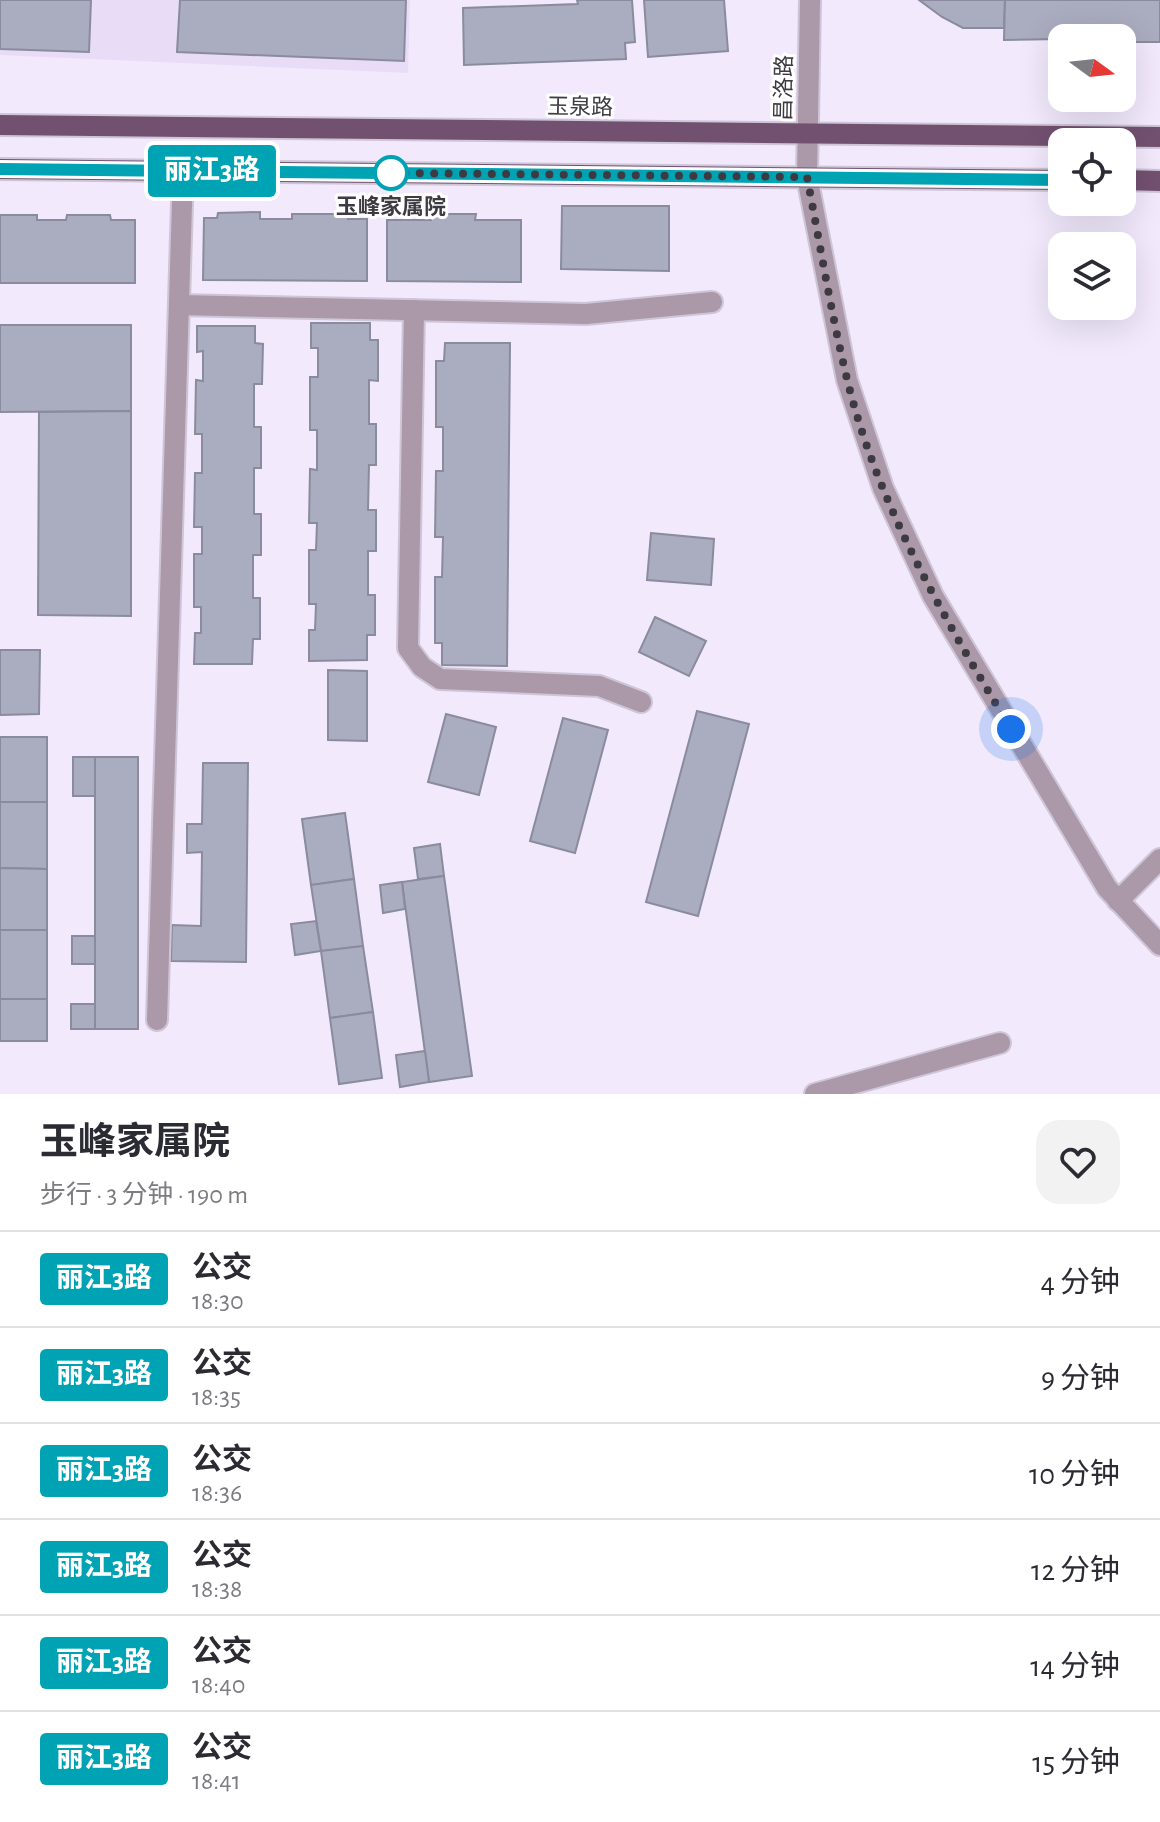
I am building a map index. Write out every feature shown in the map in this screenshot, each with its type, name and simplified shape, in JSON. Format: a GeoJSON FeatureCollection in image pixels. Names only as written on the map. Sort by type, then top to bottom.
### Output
{"type":"FeatureCollection","features":[{"type":"Feature","properties":{"kind":"main road","name":"玉泉路"},"geometry":{"type":"LineString","coordinates":[[0,125],[1160,137]]}},
{"type":"Feature","properties":{"kind":"main road"},"geometry":{"type":"LineString","coordinates":[[0,169],[1048,180]]}},
{"type":"Feature","properties":{"kind":"main road"},"geometry":{"type":"LineString","coordinates":[[1136,180],[1160,181]]}},
{"type":"Feature","properties":{"kind":"street","name":"昌洛路"},"geometry":{"type":"LineString","coordinates":[[810,0],[807,177],[847,380],[883,488],[905,540],[963,649],[1107,888],[1160,945]]}},
{"type":"Feature","properties":{"kind":"street"},"geometry":{"type":"LineString","coordinates":[[157,1020],[183,171]]}},
{"type":"Feature","properties":{"kind":"street"},"geometry":{"type":"LineString","coordinates":[[179,305],[586,314],[712,302]]}},
{"type":"Feature","properties":{"kind":"street"},"geometry":{"type":"LineString","coordinates":[[414,310],[408,648],[422,667],[440,679],[599,686],[641,702]]}},
{"type":"Feature","properties":{"kind":"street"},"geometry":{"type":"LineString","coordinates":[[1118,901],[1160,859]]}},
{"type":"Feature","properties":{"kind":"street"},"geometry":{"type":"LineString","coordinates":[[815,1094],[1000,1043]]}},
{"type":"Feature","properties":{"kind":"shaded area"},"geometry":{"type":"Polygon","coordinates":[[[0,0],[410,0],[408,73],[0,55],[0,0]]]}},
{"type":"Feature","properties":{"kind":"building"},"geometry":{"type":"Polygon","coordinates":[[[0,0],[91,0],[89,52],[0,49],[0,0]]]}},
{"type":"Feature","properties":{"kind":"building"},"geometry":{"type":"Polygon","coordinates":[[[180,0],[406,0],[404,61],[177,52],[180,0]]]}},
{"type":"Feature","properties":{"kind":"building"},"geometry":{"type":"Polygon","coordinates":[[[577,0],[632,0],[635,42],[625,43],[626,59],[464,65],[463,8],[578,4],[577,0]]]}},
{"type":"Feature","properties":{"kind":"building"},"geometry":{"type":"Polygon","coordinates":[[[644,0],[724,0],[728,51],[648,57],[644,0]]]}},
{"type":"Feature","properties":{"kind":"building"},"geometry":{"type":"Polygon","coordinates":[[[919,0],[1005,0],[1004,28],[963,28],[919,0]]]}},
{"type":"Feature","properties":{"kind":"building"},"geometry":{"type":"Polygon","coordinates":[[[1005,0],[1160,0],[1160,42],[1136,42],[1136,24],[1048,24],[1048,39],[1004,40],[1005,0]]]}},
{"type":"Feature","properties":{"kind":"building"},"geometry":{"type":"Polygon","coordinates":[[[562,206],[669,206],[669,271],[561,269],[562,206]]]}},
{"type":"Feature","properties":{"kind":"building"},"geometry":{"type":"Polygon","coordinates":[[[260,212],[260,219],[292,219],[292,214],[348,214],[348,219],[367,219],[367,281],[203,280],[204,218],[217,218],[218,213],[260,212]]]}},
{"type":"Feature","properties":{"kind":"building"},"geometry":{"type":"Polygon","coordinates":[[[431,214],[476,214],[475,220],[521,220],[521,282],[387,281],[387,220],[431,220],[431,214]]]}},
{"type":"Feature","properties":{"kind":"building"},"geometry":{"type":"Polygon","coordinates":[[[0,215],[37,215],[37,220],[66,220],[67,215],[110,215],[111,220],[135,220],[135,283],[0,283],[0,215]]]}},
{"type":"Feature","properties":{"kind":"building"},"geometry":{"type":"Polygon","coordinates":[[[311,323],[370,323],[370,340],[378,340],[378,381],[369,380],[369,424],[376,424],[376,465],[369,465],[368,510],[376,510],[376,551],[368,551],[368,595],[375,595],[375,635],[367,635],[367,660],[309,661],[309,630],[315,630],[316,604],[309,604],[309,550],[316,550],[317,523],[309,523],[310,469],[317,470],[317,430],[310,430],[310,377],[318,377],[318,348],[311,348],[311,323]]]}},
{"type":"Feature","properties":{"kind":"building"},"geometry":{"type":"Polygon","coordinates":[[[0,325],[131,325],[131,411],[0,412],[0,325]]]}},
{"type":"Feature","properties":{"kind":"building"},"geometry":{"type":"Polygon","coordinates":[[[197,326],[255,326],[255,343],[263,344],[262,384],[254,384],[254,427],[261,427],[261,468],[254,468],[254,514],[261,514],[261,555],[253,555],[253,598],[260,598],[260,639],[253,639],[252,664],[194,664],[195,633],[201,633],[201,607],[194,607],[194,554],[202,554],[202,527],[194,527],[195,473],[202,473],[202,434],[195,434],[196,380],[203,381],[203,351],[197,352],[197,326]]]}},
{"type":"Feature","properties":{"kind":"building"},"geometry":{"type":"Polygon","coordinates":[[[445,343],[510,343],[507,666],[442,665],[442,643],[435,643],[435,577],[442,577],[443,537],[435,537],[436,471],[443,471],[443,427],[436,427],[436,361],[444,361],[445,343]]]}},
{"type":"Feature","properties":{"kind":"building"},"geometry":{"type":"Polygon","coordinates":[[[131,411],[131,616],[38,615],[39,412],[131,411]]]}},
{"type":"Feature","properties":{"kind":"building"},"geometry":{"type":"Polygon","coordinates":[[[651,533],[714,539],[711,585],[647,580],[651,533]]]}},
{"type":"Feature","properties":{"kind":"building"},"geometry":{"type":"Polygon","coordinates":[[[655,617],[706,641],[689,676],[639,652],[655,617]]]}},
{"type":"Feature","properties":{"kind":"building"},"geometry":{"type":"Polygon","coordinates":[[[0,650],[40,650],[39,714],[0,715],[0,650]]]}},
{"type":"Feature","properties":{"kind":"building"},"geometry":{"type":"Polygon","coordinates":[[[328,670],[367,671],[367,741],[328,740],[328,670]]]}},
{"type":"Feature","properties":{"kind":"building"},"geometry":{"type":"Polygon","coordinates":[[[697,711],[749,724],[698,916],[646,902],[697,711]]]}},
{"type":"Feature","properties":{"kind":"building"},"geometry":{"type":"Polygon","coordinates":[[[446,714],[496,727],[479,795],[428,782],[446,714]]]}},
{"type":"Feature","properties":{"kind":"building"},"geometry":{"type":"Polygon","coordinates":[[[563,718],[608,730],[575,853],[530,841],[563,718]]]}},
{"type":"Feature","properties":{"kind":"building"},"geometry":{"type":"Polygon","coordinates":[[[0,737],[47,737],[47,802],[0,802],[0,737]]]}},
{"type":"Feature","properties":{"kind":"building"},"geometry":{"type":"Polygon","coordinates":[[[73,757],[95,757],[95,796],[73,796],[73,757]]]}},
{"type":"Feature","properties":{"kind":"building"},"geometry":{"type":"Polygon","coordinates":[[[95,757],[138,757],[138,1029],[95,1029],[95,757]]]}},
{"type":"Feature","properties":{"kind":"building"},"geometry":{"type":"Polygon","coordinates":[[[203,763],[248,763],[246,962],[171,961],[172,925],[201,926],[202,852],[187,853],[187,824],[202,824],[203,763]]]}},
{"type":"Feature","properties":{"kind":"building"},"geometry":{"type":"Polygon","coordinates":[[[0,802],[47,802],[47,869],[0,868],[0,802]]]}},
{"type":"Feature","properties":{"kind":"building"},"geometry":{"type":"Polygon","coordinates":[[[345,813],[354,879],[311,885],[302,819],[345,813]]]}},
{"type":"Feature","properties":{"kind":"building"},"geometry":{"type":"Polygon","coordinates":[[[440,844],[444,876],[418,879],[414,848],[440,844]]]}},
{"type":"Feature","properties":{"kind":"building"},"geometry":{"type":"Polygon","coordinates":[[[0,868],[47,869],[47,930],[0,930],[0,868]]]}},
{"type":"Feature","properties":{"kind":"building"},"geometry":{"type":"Polygon","coordinates":[[[444,876],[472,1076],[429,1082],[402,882],[444,876]]]}},
{"type":"Feature","properties":{"kind":"building"},"geometry":{"type":"Polygon","coordinates":[[[354,879],[363,946],[321,951],[311,885],[354,879]]]}},
{"type":"Feature","properties":{"kind":"building"},"geometry":{"type":"Polygon","coordinates":[[[402,882],[405,909],[383,913],[380,885],[402,882]]]}},
{"type":"Feature","properties":{"kind":"building"},"geometry":{"type":"Polygon","coordinates":[[[316,921],[321,951],[295,955],[291,924],[316,921]]]}},
{"type":"Feature","properties":{"kind":"building"},"geometry":{"type":"Polygon","coordinates":[[[0,930],[47,930],[47,999],[0,999],[0,930]]]}},
{"type":"Feature","properties":{"kind":"building"},"geometry":{"type":"Polygon","coordinates":[[[72,936],[95,936],[95,964],[72,964],[72,936]]]}},
{"type":"Feature","properties":{"kind":"building"},"geometry":{"type":"Polygon","coordinates":[[[363,946],[373,1012],[330,1018],[321,951],[363,946]]]}},
{"type":"Feature","properties":{"kind":"building"},"geometry":{"type":"Polygon","coordinates":[[[0,999],[47,999],[47,1041],[0,1041],[0,999]]]}},
{"type":"Feature","properties":{"kind":"building"},"geometry":{"type":"Polygon","coordinates":[[[71,1004],[95,1004],[95,1029],[71,1029],[71,1004]]]}},
{"type":"Feature","properties":{"kind":"building"},"geometry":{"type":"Polygon","coordinates":[[[373,1012],[382,1078],[339,1084],[330,1018],[373,1012]]]}},
{"type":"Feature","properties":{"kind":"building"},"geometry":{"type":"Polygon","coordinates":[[[425,1051],[429,1082],[400,1087],[396,1055],[425,1051]]]}},
{"type":"Feature","properties":{"kind":"bus line","name":"丽江3路"},"geometry":{"type":"LineString","coordinates":[[0,169],[1048,180]]}},
{"type":"Feature","properties":{"kind":"place","name":"玉峰家属院"},"geometry":{"type":"Point","coordinates":[391,173]}},
{"type":"Feature","properties":{"kind":"route"},"geometry":{"type":"LineString","coordinates":[[391,173],[807,177],[847,380],[883,488],[933,596],[1011,729]]}}]}
